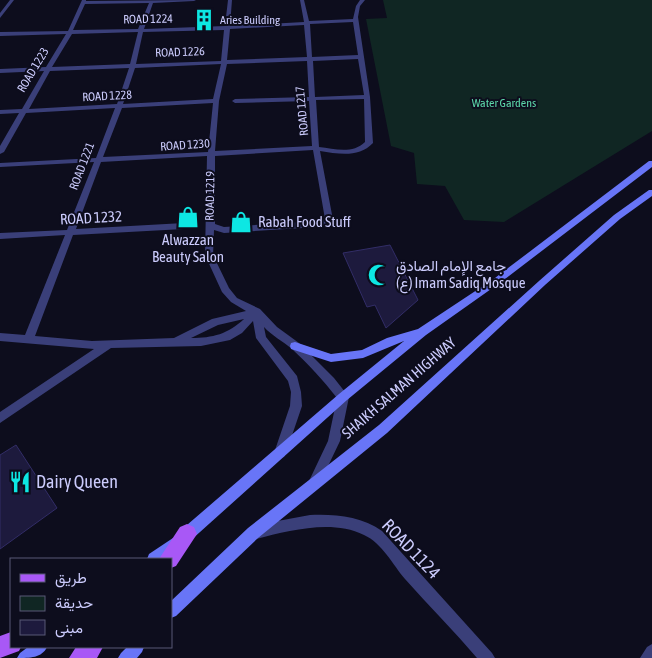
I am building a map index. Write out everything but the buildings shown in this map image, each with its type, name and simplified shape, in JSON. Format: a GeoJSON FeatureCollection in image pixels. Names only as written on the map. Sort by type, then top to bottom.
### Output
{"type":"FeatureCollection","features":[{"type":"Feature","properties":{"kind":"main road","name":"SHAIKH SALMAN HIGHWAY"},"geometry":{"type":"LineString","coordinates":[[155,558],[187,534],[343,397],[422,332],[498,280],[652,163]]}},
{"type":"Feature","properties":{"kind":"main road","name":"SHAIKH SALMAN HIGHWAY"},"geometry":{"type":"LineString","coordinates":[[172,610],[253,532],[383,429],[542,283],[617,217],[652,192]]}},
{"type":"Feature","properties":{"kind":"main road"},"geometry":{"type":"LineString","coordinates":[[295,346],[331,358],[362,354],[392,340],[422,332]]}},
{"type":"Feature","properties":{"kind":"main road"},"geometry":{"type":"LineString","coordinates":[[170,558],[187,534]]}},
{"type":"Feature","properties":{"kind":"main road"},"geometry":{"type":"LineString","coordinates":[[25,658],[39,648]]}},
{"type":"Feature","properties":{"kind":"main road"},"geometry":{"type":"LineString","coordinates":[[80,658],[91,648]]}},
{"type":"Feature","properties":{"kind":"main road"},"geometry":{"type":"LineString","coordinates":[[126,658],[136,648]]}},
{"type":"Feature","properties":{"kind":"street"},"geometry":{"type":"LineString","coordinates":[[0,16],[12,0]]}},
{"type":"Feature","properties":{"kind":"street"},"geometry":{"type":"LineString","coordinates":[[83,2],[194,0]]}},
{"type":"Feature","properties":{"kind":"street","name":"ROAD 1219"},"geometry":{"type":"LineString","coordinates":[[230,0],[224,62],[216,101],[210,155],[209,255],[225,290],[234,300],[257,312],[273,330],[295,346],[343,397]]}},
{"type":"Feature","properties":{"kind":"street","name":"ROAD 1217"},"geometry":{"type":"LineString","coordinates":[[210,222],[211,226],[224,230],[319,224],[329,220],[316,148],[307,24],[302,0]]}},
{"type":"Feature","properties":{"kind":"street"},"geometry":{"type":"LineString","coordinates":[[235,101],[367,97],[356,20],[356,10],[363,0]]}},
{"type":"Feature","properties":{"kind":"street","name":"ROAD 1221"},"geometry":{"type":"LineString","coordinates":[[29,338],[119,107],[133,65],[141,29],[152,1]]}},
{"type":"Feature","properties":{"kind":"street","name":"ROAD 1223"},"geometry":{"type":"LineString","coordinates":[[0,152],[47,68],[70,32],[83,2]]}},
{"type":"Feature","properties":{"kind":"street"},"geometry":{"type":"LineString","coordinates":[[0,6],[7,6]]}},
{"type":"Feature","properties":{"kind":"street","name":"ROAD 1224"},"geometry":{"type":"LineString","coordinates":[[0,34],[228,28],[356,20]]}},
{"type":"Feature","properties":{"kind":"street","name":"ROAD 1226"},"geometry":{"type":"LineString","coordinates":[[0,70],[361,57]]}},
{"type":"Feature","properties":{"kind":"street","name":"ROAD 1230"},"geometry":{"type":"LineString","coordinates":[[0,165],[316,148],[342,152],[356,151],[370,143],[367,97]]}},
{"type":"Feature","properties":{"kind":"street","name":"ROAD 1228"},"geometry":{"type":"LineString","coordinates":[[0,112],[216,101]]}},
{"type":"Feature","properties":{"kind":"street","name":"ROAD 1232"},"geometry":{"type":"LineString","coordinates":[[0,236],[184,226]]}},
{"type":"Feature","properties":{"kind":"street"},"geometry":{"type":"LineString","coordinates":[[174,342],[215,322],[257,312]]}},
{"type":"Feature","properties":{"kind":"street"},"geometry":{"type":"LineString","coordinates":[[0,337],[29,338],[58,343],[201,342],[226,337],[238,330],[257,312]]}},
{"type":"Feature","properties":{"kind":"street"},"geometry":{"type":"LineString","coordinates":[[257,312],[261,338],[293,379],[296,392],[296,406],[280,453]]}},
{"type":"Feature","properties":{"kind":"street"},"geometry":{"type":"LineString","coordinates":[[0,418],[108,344]]}},
{"type":"Feature","properties":{"kind":"street"},"geometry":{"type":"LineString","coordinates":[[315,481],[335,442],[340,425],[343,397]]}},
{"type":"Feature","properties":{"kind":"street","name":"ROAD 1124"},"geometry":{"type":"LineString","coordinates":[[253,532],[296,523],[313,522],[340,522],[366,528],[382,540],[486,658]]}},
{"type":"Feature","properties":{"kind":"street"},"geometry":{"type":"LineString","coordinates":[[648,658],[652,652]]}},
{"type":"Feature","properties":{"kind":"green space","name":"Water Gardens"},"geometry":{"type":"Polygon","coordinates":[[[383,0],[652,0],[652,131],[504,222],[464,220],[445,186],[417,184],[414,153],[391,146],[366,19],[387,18],[383,0]]]}},
{"type":"Feature","properties":{"kind":"place","name":"Aries Building"},"geometry":{"type":"Point","coordinates":[204,20]}},
{"type":"Feature","properties":{"kind":"place","name":"Alwazzan Beauty Salon"},"geometry":{"type":"Point","coordinates":[188,217]}},
{"type":"Feature","properties":{"kind":"place","name":"Rabah Food Stuff"},"geometry":{"type":"Point","coordinates":[241,222]}},
{"type":"Feature","properties":{"kind":"place","name":"جامع الإمام الصادق (ع) Imam Sadiq Mosque"},"geometry":{"type":"Point","coordinates":[379,275]}},
{"type":"Feature","properties":{"kind":"place","name":"Dairy Queen"},"geometry":{"type":"Point","coordinates":[20,482]}}]}
